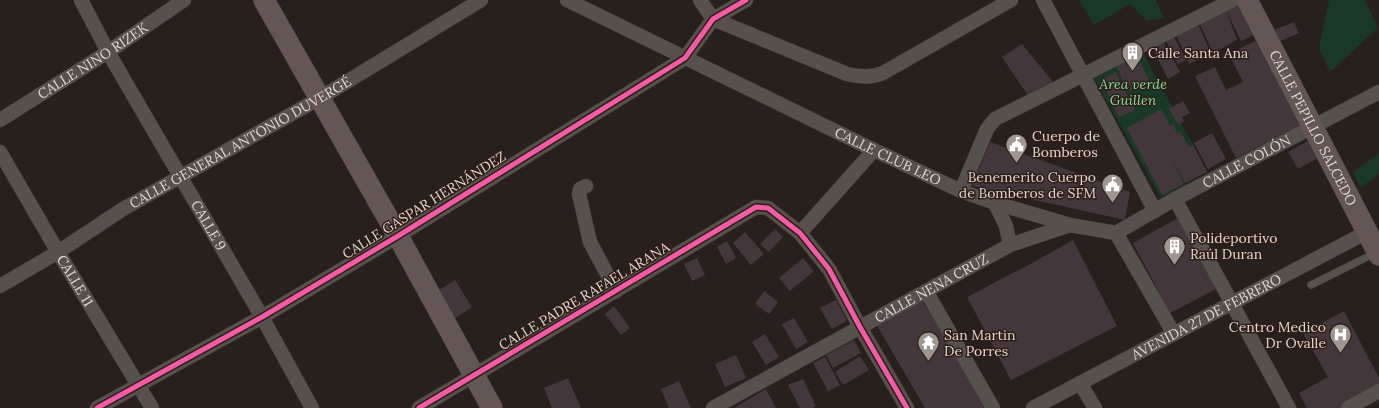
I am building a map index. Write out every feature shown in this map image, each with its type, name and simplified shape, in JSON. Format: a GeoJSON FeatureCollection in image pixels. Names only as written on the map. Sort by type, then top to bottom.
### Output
{"type":"FeatureCollection","features":[{"type":"Feature","properties":{"kind":"main road"},"geometry":{"type":"LineString","coordinates":[[264,0],[398,236],[492,408]]}},
{"type":"Feature","properties":{"kind":"main road","name":"CALLE PEPILLO SALCEDO"},"geometry":{"type":"LineString","coordinates":[[1247,0],[1313,126],[1373,229],[1378,254]]}},
{"type":"Feature","properties":{"kind":"street","name":"CALLE 9"},"geometry":{"type":"LineString","coordinates":[[81,0],[108,52],[262,317],[312,408]]}},
{"type":"Feature","properties":{"kind":"street","name":"CALLE NINO RIZEK"},"geometry":{"type":"LineString","coordinates":[[0,120],[108,52],[184,0]]}},
{"type":"Feature","properties":{"kind":"street","name":"CALLE GENERAL ANTONIO DUVERGÉ"},"geometry":{"type":"LineString","coordinates":[[0,286],[58,252],[124,209],[320,98],[481,0]]}},
{"type":"Feature","properties":{"kind":"street","name":"CALLE CLUB LEO"},"geometry":{"type":"LineString","coordinates":[[567,0],[961,191],[995,203],[1070,225],[1116,233]]}},
{"type":"Feature","properties":{"kind":"street"},"geometry":{"type":"LineString","coordinates":[[700,0],[713,19],[847,74],[861,77],[877,76],[1011,0]]}},
{"type":"Feature","properties":{"kind":"street","name":"CALLE GASPAR HERNÁNDEZ"},"geometry":{"type":"LineString","coordinates":[[97,408],[262,317],[398,236],[685,58],[713,19],[746,0]]}},
{"type":"Feature","properties":{"kind":"street"},"geometry":{"type":"LineString","coordinates":[[1043,0],[1155,211]]}},
{"type":"Feature","properties":{"kind":"street"},"geometry":{"type":"LineString","coordinates":[[961,191],[984,135],[995,119],[1233,0]]}},
{"type":"Feature","properties":{"kind":"street","name":"CALLE COLÓN"},"geometry":{"type":"LineString","coordinates":[[1116,233],[1313,126],[1379,92]]}},
{"type":"Feature","properties":{"kind":"street"},"geometry":{"type":"LineString","coordinates":[[874,150],[800,233],[829,268],[860,327],[907,408]]}},
{"type":"Feature","properties":{"kind":"street","name":"CALLE 11"},"geometry":{"type":"LineString","coordinates":[[0,152],[152,408]]}},
{"type":"Feature","properties":{"kind":"street"},"geometry":{"type":"LineString","coordinates":[[586,186],[580,190],[579,194],[590,242],[616,291]]}},
{"type":"Feature","properties":{"kind":"street"},"geometry":{"type":"LineString","coordinates":[[1176,200],[1289,408]]}},
{"type":"Feature","properties":{"kind":"street"},"geometry":{"type":"LineString","coordinates":[[995,203],[1006,226],[1010,245]]}},
{"type":"Feature","properties":{"kind":"street","name":"CALLE PADRE RAFAEL ARANA"},"geometry":{"type":"LineString","coordinates":[[419,408],[756,207],[768,208],[800,233]]}},
{"type":"Feature","properties":{"kind":"street","name":"CALLE NENA CRUZ"},"geometry":{"type":"LineString","coordinates":[[714,408],[1010,245],[1070,225]]}},
{"type":"Feature","properties":{"kind":"street","name":"AVENIDA 27 DE FEBRERO"},"geometry":{"type":"LineString","coordinates":[[1033,408],[1373,229]]}},
{"type":"Feature","properties":{"kind":"street"},"geometry":{"type":"LineString","coordinates":[[1116,233],[1174,334]]}},
{"type":"Feature","properties":{"kind":"street"},"geometry":{"type":"LineString","coordinates":[[926,291],[993,408]]}},
{"type":"Feature","properties":{"kind":"street"},"geometry":{"type":"LineString","coordinates":[[1080,383],[1095,408]]}},
{"type":"Feature","properties":{"kind":"street"},"geometry":{"type":"LineString","coordinates":[[1348,408],[1379,391]]}},
{"type":"Feature","properties":{"kind":"lane"},"geometry":{"type":"LineString","coordinates":[[1311,285],[1378,254]]}},
{"type":"Feature","properties":{"kind":"green space"},"geometry":{"type":"Polygon","coordinates":[[[1079,0],[1156,0],[1164,18],[1147,21],[1130,4],[1094,25],[1079,0]]]}},
{"type":"Feature","properties":{"kind":"green space"},"geometry":{"type":"Polygon","coordinates":[[[1329,0],[1365,0],[1378,28],[1330,72],[1319,48],[1329,0]]]}},
{"type":"Feature","properties":{"kind":"green space","name":"Area verde Guillen"},"geometry":{"type":"Polygon","coordinates":[[[1141,49],[1207,171],[1161,198],[1090,71],[1141,49]]]}},
{"type":"Feature","properties":{"kind":"green space"},"geometry":{"type":"Polygon","coordinates":[[[1379,154],[1379,174],[1360,188],[1353,172],[1379,154]]]}},
{"type":"Feature","properties":{"kind":"building"},"geometry":{"type":"Polygon","coordinates":[[[1241,3],[1256,34],[1241,41],[1226,10],[1241,3]]]}},
{"type":"Feature","properties":{"kind":"building"},"geometry":{"type":"Polygon","coordinates":[[[1226,10],[1237,40],[1213,53],[1199,22],[1226,10]]]}},
{"type":"Feature","properties":{"kind":"building"},"geometry":{"type":"Polygon","coordinates":[[[1294,22],[1299,33],[1276,43],[1272,31],[1294,22]]]}},
{"type":"Feature","properties":{"kind":"building"},"geometry":{"type":"Polygon","coordinates":[[[1198,24],[1209,49],[1201,53],[1203,57],[1189,64],[1176,34],[1198,24]]]}},
{"type":"Feature","properties":{"kind":"building"},"geometry":{"type":"Polygon","coordinates":[[[1174,37],[1186,60],[1178,64],[1166,41],[1174,37]]]}},
{"type":"Feature","properties":{"kind":"building"},"geometry":{"type":"Polygon","coordinates":[[[1261,38],[1303,124],[1236,158],[1195,76],[1215,67],[1226,90],[1243,82],[1229,54],[1261,38]]]}},
{"type":"Feature","properties":{"kind":"building"},"geometry":{"type":"Polygon","coordinates":[[[1163,41],[1180,72],[1168,79],[1152,47],[1163,41]]]}},
{"type":"Feature","properties":{"kind":"building"},"geometry":{"type":"Polygon","coordinates":[[[1022,44],[1053,82],[1029,97],[1002,57],[1022,44]]]}},
{"type":"Feature","properties":{"kind":"building","name":"Calle Santa Ana"},"geometry":{"type":"Polygon","coordinates":[[[1136,53],[1150,82],[1127,91],[1115,63],[1136,53]]]}},
{"type":"Feature","properties":{"kind":"building"},"geometry":{"type":"Polygon","coordinates":[[[1116,72],[1135,110],[1119,117],[1101,80],[1116,72]]]}},
{"type":"Feature","properties":{"kind":"building"},"geometry":{"type":"Polygon","coordinates":[[[1183,101],[1190,113],[1182,117],[1184,121],[1178,125],[1169,109],[1183,101]]]}},
{"type":"Feature","properties":{"kind":"building"},"geometry":{"type":"Polygon","coordinates":[[[1161,109],[1170,126],[1173,124],[1177,133],[1180,131],[1189,147],[1193,145],[1207,172],[1185,183],[1171,156],[1184,184],[1162,195],[1127,128],[1161,109]]]}},
{"type":"Feature","properties":{"kind":"building"},"geometry":{"type":"Polygon","coordinates":[[[1212,133],[1226,159],[1208,169],[1194,143],[1212,133]]]}},
{"type":"Feature","properties":{"kind":"building"},"geometry":{"type":"Polygon","coordinates":[[[1314,138],[1323,155],[1298,169],[1288,152],[1314,138]]]}},
{"type":"Feature","properties":{"kind":"building","name":"Cuerpo de Bomberos"},"geometry":{"type":"Polygon","coordinates":[[[990,142],[1130,192],[1125,220],[972,186],[990,142]]]}},
{"type":"Feature","properties":{"kind":"building","name":"Polideportivo Raúl Duran"},"geometry":{"type":"Polygon","coordinates":[[[1178,218],[1216,289],[1170,313],[1133,243],[1178,218]]]}},
{"type":"Feature","properties":{"kind":"building"},"geometry":{"type":"Polygon","coordinates":[[[775,229],[783,237],[769,252],[760,244],[775,229]]]}},
{"type":"Feature","properties":{"kind":"building"},"geometry":{"type":"Polygon","coordinates":[[[745,232],[764,254],[751,265],[733,243],[745,232]]]}},
{"type":"Feature","properties":{"kind":"building"},"geometry":{"type":"Polygon","coordinates":[[[1073,240],[1117,326],[1011,380],[967,297],[1073,240]]]}},
{"type":"Feature","properties":{"kind":"building"},"geometry":{"type":"Polygon","coordinates":[[[727,241],[736,258],[726,264],[717,247],[727,241]]]}},
{"type":"Feature","properties":{"kind":"building"},"geometry":{"type":"Polygon","coordinates":[[[697,258],[705,275],[692,281],[684,264],[697,258]]]}},
{"type":"Feature","properties":{"kind":"building"},"geometry":{"type":"Polygon","coordinates":[[[803,258],[814,271],[790,291],[779,278],[803,258]]]}},
{"type":"Feature","properties":{"kind":"building"},"geometry":{"type":"Polygon","coordinates":[[[455,280],[472,307],[454,319],[436,292],[455,280]]]}},
{"type":"Feature","properties":{"kind":"building"},"geometry":{"type":"Polygon","coordinates":[[[764,291],[778,302],[769,314],[755,304],[764,291]]]}},
{"type":"Feature","properties":{"kind":"building"},"geometry":{"type":"Polygon","coordinates":[[[836,300],[847,321],[832,329],[820,308],[836,300]]]}},
{"type":"Feature","properties":{"kind":"building","name":"San Martin De Porres"},"geometry":{"type":"Polygon","coordinates":[[[922,300],[984,402],[984,408],[925,408],[876,324],[922,300]]]}},
{"type":"Feature","properties":{"kind":"building"},"geometry":{"type":"Polygon","coordinates":[[[614,306],[630,328],[621,335],[605,314],[614,306]]]}},
{"type":"Feature","properties":{"kind":"building","name":"Centro Medico Dr Ovalle"},"geometry":{"type":"Polygon","coordinates":[[[1344,311],[1379,378],[1379,385],[1340,408],[1307,408],[1299,393],[1328,377],[1303,333],[1344,311]]]}},
{"type":"Feature","properties":{"kind":"building"},"geometry":{"type":"Polygon","coordinates":[[[794,318],[808,342],[796,349],[782,324],[794,318]]]}},
{"type":"Feature","properties":{"kind":"building"},"geometry":{"type":"Polygon","coordinates":[[[765,334],[779,357],[766,365],[752,342],[765,334]]]}},
{"type":"Feature","properties":{"kind":"building"},"geometry":{"type":"Polygon","coordinates":[[[854,340],[861,353],[833,368],[826,355],[854,340]]]}},
{"type":"Feature","properties":{"kind":"building"},"geometry":{"type":"Polygon","coordinates":[[[736,355],[746,378],[725,387],[715,364],[736,355]]]}},
{"type":"Feature","properties":{"kind":"building"},"geometry":{"type":"Polygon","coordinates":[[[860,356],[869,370],[843,385],[835,372],[860,356]]]}},
{"type":"Feature","properties":{"kind":"building"},"geometry":{"type":"Polygon","coordinates":[[[825,357],[840,385],[828,391],[813,363],[825,357]]]}},
{"type":"Feature","properties":{"kind":"building"},"geometry":{"type":"Polygon","coordinates":[[[568,378],[581,408],[552,408],[544,388],[568,378]]]}},
{"type":"Feature","properties":{"kind":"building"},"geometry":{"type":"Polygon","coordinates":[[[803,379],[816,406],[813,408],[800,408],[788,385],[803,379]]]}},
{"type":"Feature","properties":{"kind":"building"},"geometry":{"type":"Polygon","coordinates":[[[679,381],[691,408],[669,408],[661,389],[679,381]]]}},
{"type":"Feature","properties":{"kind":"building"},"geometry":{"type":"Polygon","coordinates":[[[766,389],[776,408],[734,408],[766,389]]]}},
{"type":"Feature","properties":{"kind":"cycle path"},"geometry":{"type":"LineString","coordinates":[[97,408],[262,317],[398,236],[685,58],[713,19],[746,0]]}},
{"type":"Feature","properties":{"kind":"cycle path"},"geometry":{"type":"LineString","coordinates":[[419,408],[756,207],[768,208],[800,233],[829,269],[860,327],[907,408]]}},
{"type":"Feature","properties":{"kind":"place","name":"Calle Santa Ana"},"geometry":{"type":"Point","coordinates":[1132,72]}},
{"type":"Feature","properties":{"kind":"place","name":"Cuerpo de Bomberos"},"geometry":{"type":"Point","coordinates":[1016,164]}},
{"type":"Feature","properties":{"kind":"place","name":"Benemerito Cuerpo de Bomberos de SFM"},"geometry":{"type":"Point","coordinates":[1112,204]}},
{"type":"Feature","properties":{"kind":"place","name":"Polideportivo Raúl Duran"},"geometry":{"type":"Point","coordinates":[1174,266]}},
{"type":"Feature","properties":{"kind":"place","name":"Centro Medico Dr Ovalle"},"geometry":{"type":"Point","coordinates":[1341,354]}},
{"type":"Feature","properties":{"kind":"place","name":"San Martin De Porres"},"geometry":{"type":"Point","coordinates":[929,362]}}]}
